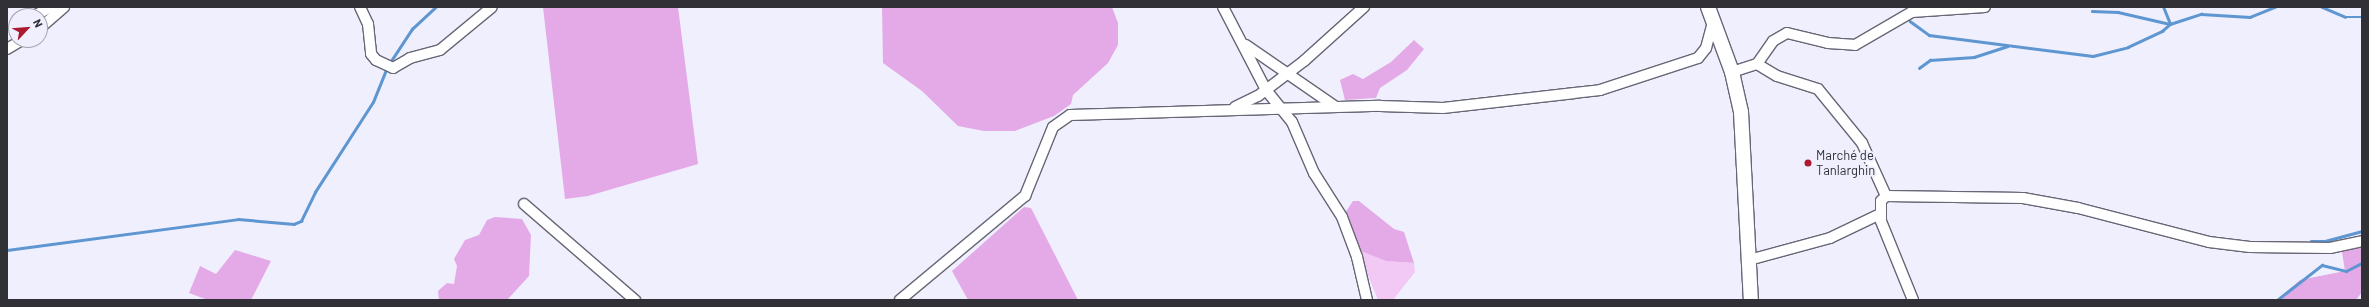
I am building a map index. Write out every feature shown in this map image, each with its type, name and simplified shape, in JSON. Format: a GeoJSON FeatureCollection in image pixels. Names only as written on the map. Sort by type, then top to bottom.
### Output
{"type":"FeatureCollection","features":[{"type":"Feature","properties":{"kind":"street"},"geometry":{"type":"LineString","coordinates":[[48,21],[64,7]]}},
{"type":"Feature","properties":{"kind":"street"},"geometry":{"type":"LineString","coordinates":[[360,7],[368,24],[371,54],[380,63],[393,68],[410,58],[440,50],[492,7]]}},
{"type":"Feature","properties":{"kind":"street"},"geometry":{"type":"LineString","coordinates":[[1224,7],[1266,90],[1283,108],[1314,173],[1342,217],[1358,257],[1368,300]]}},
{"type":"Feature","properties":{"kind":"street"},"geometry":{"type":"LineString","coordinates":[[1231,109],[1266,90],[1287,74],[1364,7]]}},
{"type":"Feature","properties":{"kind":"street"},"geometry":{"type":"LineString","coordinates":[[1732,72],[1757,64],[1773,41],[1787,33],[1828,43],[1855,45],[1912,12],[1985,7]]}},
{"type":"Feature","properties":{"kind":"street"},"geometry":{"type":"LineString","coordinates":[[1711,13],[1732,72],[1741,112],[1751,300]]}},
{"type":"Feature","properties":{"kind":"street"},"geometry":{"type":"LineString","coordinates":[[900,300],[1025,196],[1053,128],[1060,120],[1086,113],[1336,107],[1443,108],[1600,90],[1698,58],[1706,48],[1711,13]]}},
{"type":"Feature","properties":{"kind":"street"},"geometry":{"type":"LineString","coordinates":[[1241,40],[1287,74],[1336,107]]}},
{"type":"Feature","properties":{"kind":"street"},"geometry":{"type":"LineString","coordinates":[[1757,64],[1777,76],[1818,89],[1862,143],[1886,196]]}},
{"type":"Feature","properties":{"kind":"street"},"geometry":{"type":"LineString","coordinates":[[1913,300],[1880,214],[1881,201],[1886,196],[2022,198],[2078,208],[2209,242],[2250,248],[2330,248],[2362,241]]}},
{"type":"Feature","properties":{"kind":"street"},"geometry":{"type":"LineString","coordinates":[[524,204],[635,300]]}},
{"type":"Feature","properties":{"kind":"street"},"geometry":{"type":"LineString","coordinates":[[1749,260],[1830,238],[1880,214]]}},
{"type":"Feature","properties":{"kind":"shaded area"},"geometry":{"type":"Polygon","coordinates":[[[543,7],[678,7],[698,164],[588,196],[565,199],[543,7]]]}},
{"type":"Feature","properties":{"kind":"shaded area"},"geometry":{"type":"Polygon","coordinates":[[[882,7],[1112,7],[1118,23],[1118,45],[1108,63],[1073,95],[1071,104],[1054,116],[1015,131],[984,131],[958,126],[922,91],[883,63],[882,7]]]}},
{"type":"Feature","properties":{"kind":"shaded area"},"geometry":{"type":"Polygon","coordinates":[[[1414,40],[1424,49],[1407,70],[1380,88],[1376,98],[1345,100],[1340,80],[1353,74],[1363,79],[1391,62],[1414,40]]]}},
{"type":"Feature","properties":{"kind":"shaded area"},"geometry":{"type":"Polygon","coordinates":[[[1353,201],[1359,201],[1394,229],[1404,232],[1414,263],[1386,261],[1358,250],[1345,213],[1353,201]]]}},
{"type":"Feature","properties":{"kind":"shaded area"},"geometry":{"type":"Polygon","coordinates":[[[1024,207],[1031,208],[1078,300],[968,300],[952,271],[1024,207]]]}},
{"type":"Feature","properties":{"kind":"shaded area"},"geometry":{"type":"Polygon","coordinates":[[[495,217],[522,219],[531,235],[529,276],[507,300],[439,300],[438,291],[447,283],[454,284],[457,266],[454,259],[465,240],[479,235],[487,220],[495,217]]]}},
{"type":"Feature","properties":{"kind":"shaded area"},"geometry":{"type":"Polygon","coordinates":[[[2362,241],[2362,292],[2356,300],[2277,300],[2300,280],[2345,271],[2341,246],[2362,241]]]}},
{"type":"Feature","properties":{"kind":"shaded area"},"geometry":{"type":"Polygon","coordinates":[[[235,250],[271,261],[251,300],[208,300],[189,293],[200,266],[216,274],[235,250]]]}},
{"type":"Feature","properties":{"kind":"shaded area"},"geometry":{"type":"Polygon","coordinates":[[[1358,250],[1386,261],[1414,263],[1415,272],[1393,300],[1378,300],[1358,250]]]}},
{"type":"Feature","properties":{"kind":"waterway"},"geometry":{"type":"LineString","coordinates":[[389,64],[412,29],[436,7]]}},
{"type":"Feature","properties":{"kind":"waterway"},"geometry":{"type":"LineString","coordinates":[[1910,21],[1929,35],[2093,56],[2128,47],[2162,31],[2170,24],[2163,7]]}},
{"type":"Feature","properties":{"kind":"waterway"},"geometry":{"type":"LineString","coordinates":[[2092,11],[2118,12],[2170,24],[2201,14],[2250,17],[2275,7]]}},
{"type":"Feature","properties":{"kind":"waterway"},"geometry":{"type":"LineString","coordinates":[[2322,7],[2345,17],[2362,17]]}},
{"type":"Feature","properties":{"kind":"waterway"},"geometry":{"type":"LineString","coordinates":[[1919,68],[1930,60],[1974,57],[2007,46]]}},
{"type":"Feature","properties":{"kind":"waterway"},"geometry":{"type":"LineString","coordinates":[[7,250],[238,219],[294,224],[301,221],[315,192],[373,102],[387,68]]}},
{"type":"Feature","properties":{"kind":"waterway"},"geometry":{"type":"LineString","coordinates":[[2311,241],[2325,241],[2362,231]]}},
{"type":"Feature","properties":{"kind":"waterway"},"geometry":{"type":"LineString","coordinates":[[2277,300],[2322,265],[2346,271],[2362,263]]}},
{"type":"Feature","properties":{"kind":"place","name":"Marché de Tanlarghin"},"geometry":{"type":"Point","coordinates":[1808,163]}}]}
